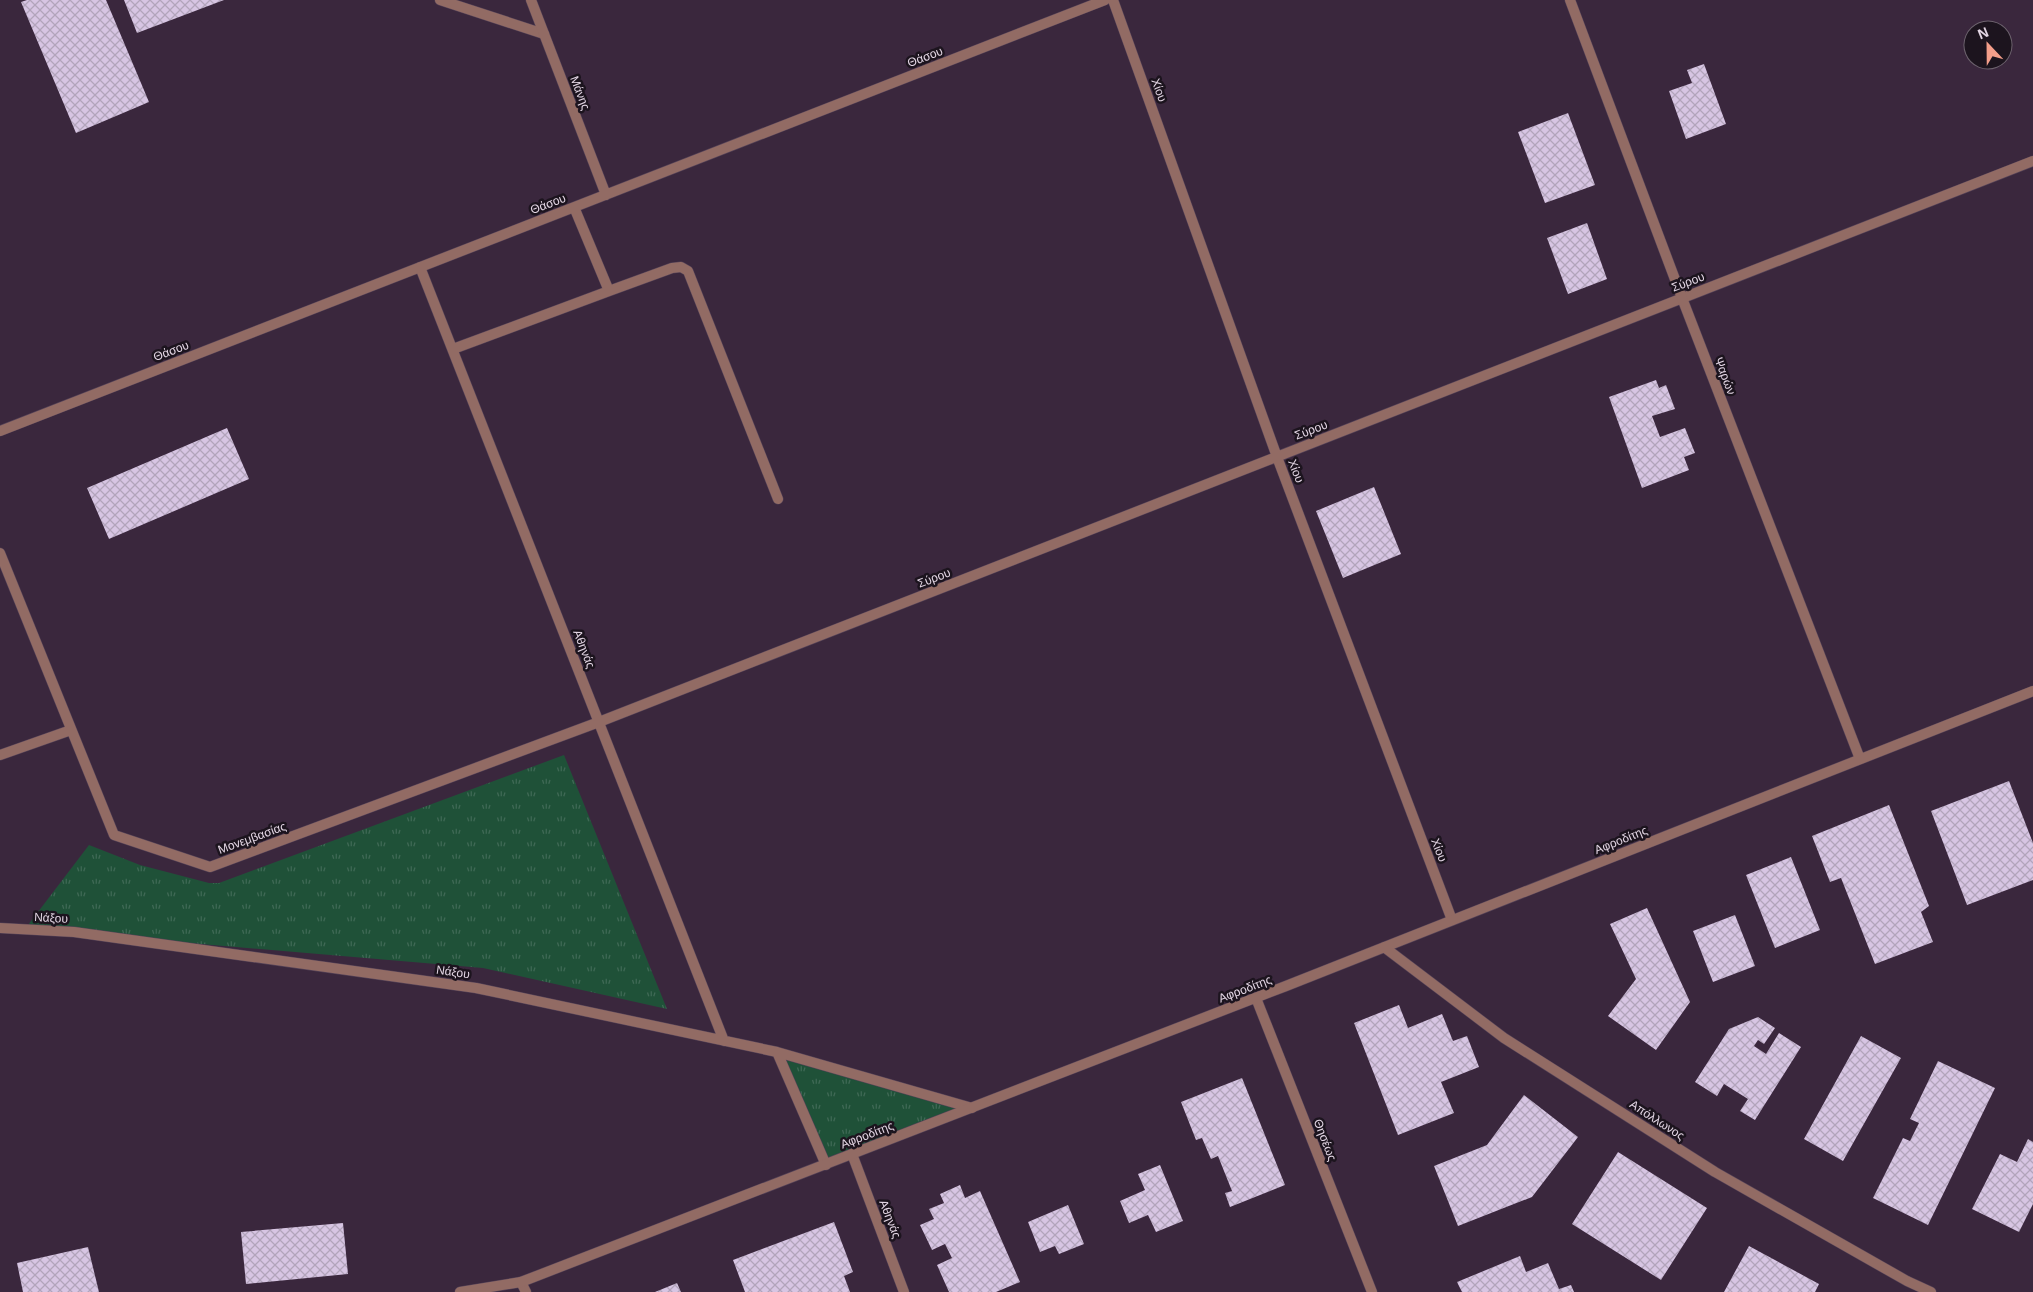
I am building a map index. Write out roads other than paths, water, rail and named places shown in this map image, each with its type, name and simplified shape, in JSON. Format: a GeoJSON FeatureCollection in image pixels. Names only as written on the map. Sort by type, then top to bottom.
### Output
{"type":"FeatureCollection","features":[{"type":"Feature","properties":{"kind":"street"},"geometry":{"type":"LineString","coordinates":[[440,0],[544,34]]}},
{"type":"Feature","properties":{"kind":"street","name":"Μάνης"},"geometry":{"type":"LineString","coordinates":[[531,0],[606,194]]}},
{"type":"Feature","properties":{"kind":"street","name":"Θάσου"},"geometry":{"type":"LineString","coordinates":[[0,431],[1105,0]]}},
{"type":"Feature","properties":{"kind":"street","name":"Χίου"},"geometry":{"type":"LineString","coordinates":[[1114,0],[1277,457],[1452,920]]}},
{"type":"Feature","properties":{"kind":"street","name":"Ψαρών"},"geometry":{"type":"LineString","coordinates":[[1570,0],[1682,298],[1860,759]]}},
{"type":"Feature","properties":{"kind":"street","name":"Σύρου"},"geometry":{"type":"LineString","coordinates":[[599,722],[2033,161]]}},
{"type":"Feature","properties":{"kind":"street"},"geometry":{"type":"LineString","coordinates":[[574,207],[609,291]]}},
{"type":"Feature","properties":{"kind":"street","name":"Αθηνάς"},"geometry":{"type":"LineString","coordinates":[[420,267],[724,1041]]}},
{"type":"Feature","properties":{"kind":"street"},"geometry":{"type":"LineString","coordinates":[[453,349],[672,268],[681,267],[688,272],[778,499]]}},
{"type":"Feature","properties":{"kind":"street","name":"Movεμβασίας"},"geometry":{"type":"LineString","coordinates":[[0,553],[114,835],[210,867],[599,722]]}},
{"type":"Feature","properties":{"kind":"street","name":"Αφροδίτης"},"geometry":{"type":"LineString","coordinates":[[460,1292],[521,1282],[1256,998],[2033,691]]}},
{"type":"Feature","properties":{"kind":"street"},"geometry":{"type":"LineString","coordinates":[[0,756],[71,730]]}},
{"type":"Feature","properties":{"kind":"street","name":"Νάξου"},"geometry":{"type":"LineString","coordinates":[[0,928],[74,932],[476,988],[777,1052],[972,1108]]}},
{"type":"Feature","properties":{"kind":"street","name":"Απόλλωνος"},"geometry":{"type":"LineString","coordinates":[[1384,947],[1504,1038],[1715,1172],[1907,1281],[1930,1292]]}},
{"type":"Feature","properties":{"kind":"street","name":"Θησέως"},"geometry":{"type":"LineString","coordinates":[[1256,998],[1372,1292]]}},
{"type":"Feature","properties":{"kind":"street"},"geometry":{"type":"LineString","coordinates":[[777,1052],[826,1165]]}},
{"type":"Feature","properties":{"kind":"street","name":"Αθηνάς"},"geometry":{"type":"LineString","coordinates":[[852,1154],[904,1292]]}},
{"type":"Feature","properties":{"kind":"street"},"geometry":{"type":"LineString","coordinates":[[521,1282],[526,1292]]}}]}
